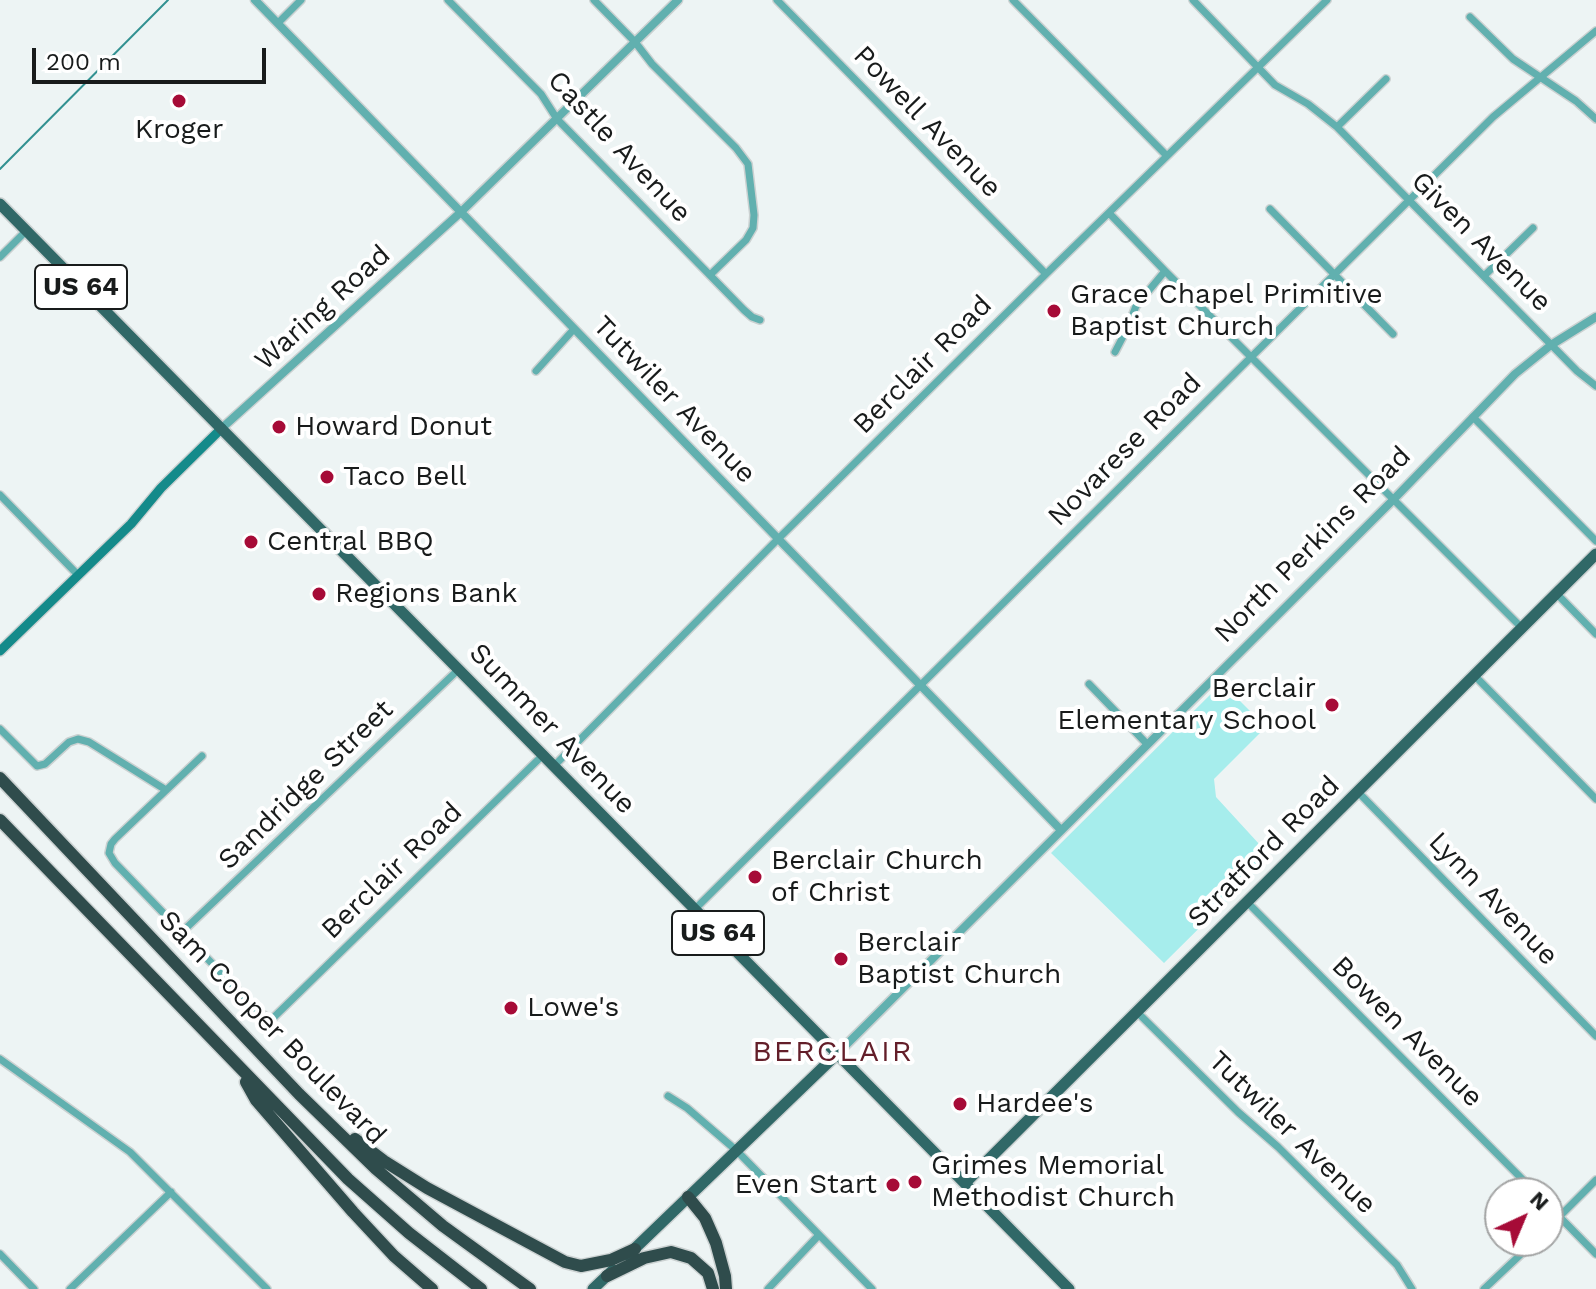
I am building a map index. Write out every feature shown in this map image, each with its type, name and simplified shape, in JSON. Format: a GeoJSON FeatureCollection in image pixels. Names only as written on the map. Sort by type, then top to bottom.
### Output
{"type":"FeatureCollection","features":[{"type":"Feature","properties":{"kind":"highway","name":"Sam Cooper Boulevard"},"geometry":{"type":"LineString","coordinates":[[0,778],[308,1102],[376,1169],[443,1226],[530,1289]]}},
{"type":"Feature","properties":{"kind":"highway","name":"Sam Cooper Boulevard"},"geometry":{"type":"LineString","coordinates":[[0,820],[348,1179],[409,1233],[481,1289]]}},
{"type":"Feature","properties":{"kind":"highway"},"geometry":{"type":"LineString","coordinates":[[234,1062],[256,1100],[353,1212],[394,1256],[432,1289]]}},
{"type":"Feature","properties":{"kind":"highway"},"geometry":{"type":"LineString","coordinates":[[308,1102],[384,1161],[427,1188],[565,1262],[581,1266],[611,1260],[635,1249]]}},
{"type":"Feature","properties":{"kind":"highway"},"geometry":{"type":"LineString","coordinates":[[688,1197],[705,1218],[716,1243],[726,1289]]}},
{"type":"Feature","properties":{"kind":"highway"},"geometry":{"type":"LineString","coordinates":[[607,1276],[644,1258],[671,1252],[691,1258],[708,1273],[713,1289]]}},
{"type":"Feature","properties":{"kind":"main road","name":"Summer Avenue"},"geometry":{"type":"LineString","coordinates":[[0,204],[1069,1289]]}},
{"type":"Feature","properties":{"kind":"main road","name":"Waring Road"},"geometry":{"type":"LineString","coordinates":[[0,651],[131,524],[161,488],[222,428]]}},
{"type":"Feature","properties":{"kind":"main road","name":"Stratford Road"},"geometry":{"type":"LineString","coordinates":[[965,1183],[1596,554]]}},
{"type":"Feature","properties":{"kind":"main road","name":"North Perkins Road"},"geometry":{"type":"LineString","coordinates":[[593,1289],[838,1053]]}},
{"type":"Feature","properties":{"kind":"street","name":"Tutwiler Avenue"},"geometry":{"type":"LineString","coordinates":[[255,0],[1061,830]]}},
{"type":"Feature","properties":{"kind":"street"},"geometry":{"type":"LineString","coordinates":[[278,23],[301,0]]}},
{"type":"Feature","properties":{"kind":"street","name":"Castle Avenue"},"geometry":{"type":"LineString","coordinates":[[448,0],[541,94],[557,119],[748,314],[760,320]]}},
{"type":"Feature","properties":{"kind":"street"},"geometry":{"type":"LineString","coordinates":[[594,0],[748,164],[753,228],[746,240],[710,275]]}},
{"type":"Feature","properties":{"kind":"street","name":"Waring Road"},"geometry":{"type":"LineString","coordinates":[[222,428],[461,212],[678,0]]}},
{"type":"Feature","properties":{"kind":"street","name":"Powell Avenue"},"geometry":{"type":"LineString","coordinates":[[777,0],[1046,274]]}},
{"type":"Feature","properties":{"kind":"street"},"geometry":{"type":"LineString","coordinates":[[1013,0],[1167,156]]}},
{"type":"Feature","properties":{"kind":"street","name":"Given Avenue"},"geometry":{"type":"LineString","coordinates":[[1193,0],[1275,85],[1308,104],[1337,127],[1551,345],[1596,386]]}},
{"type":"Feature","properties":{"kind":"street","name":"Berclair Road"},"geometry":{"type":"LineString","coordinates":[[555,765],[778,539],[1327,0]]}},
{"type":"Feature","properties":{"kind":"street"},"geometry":{"type":"LineString","coordinates":[[1470,17],[1513,59],[1576,101],[1596,119]]}},
{"type":"Feature","properties":{"kind":"street","name":"Novarese Road"},"geometry":{"type":"LineString","coordinates":[[694,910],[1493,117],[1596,31]]}},
{"type":"Feature","properties":{"kind":"street"},"geometry":{"type":"LineString","coordinates":[[1337,127],[1386,79]]}},
{"type":"Feature","properties":{"kind":"street"},"geometry":{"type":"LineString","coordinates":[[1270,209],[1393,334]]}},
{"type":"Feature","properties":{"kind":"street"},"geometry":{"type":"LineString","coordinates":[[1109,213],[1522,628]]}},
{"type":"Feature","properties":{"kind":"street"},"geometry":{"type":"LineString","coordinates":[[1484,276],[1533,228]]}},
{"type":"Feature","properties":{"kind":"street"},"geometry":{"type":"LineString","coordinates":[[0,257],[26,231]]}},
{"type":"Feature","properties":{"kind":"street"},"geometry":{"type":"LineString","coordinates":[[1115,352],[1136,306],[1165,271]]}},
{"type":"Feature","properties":{"kind":"street","name":"North Perkins Road"},"geometry":{"type":"LineString","coordinates":[[838,1053],[1394,499],[1515,374],[1551,345],[1596,317]]}},
{"type":"Feature","properties":{"kind":"street"},"geometry":{"type":"LineString","coordinates":[[536,371],[574,329]]}},
{"type":"Feature","properties":{"kind":"street"},"geometry":{"type":"LineString","coordinates":[[1473,417],[1596,541]]}},
{"type":"Feature","properties":{"kind":"street"},"geometry":{"type":"LineString","coordinates":[[0,495],[78,575]]}},
{"type":"Feature","properties":{"kind":"street"},"geometry":{"type":"LineString","coordinates":[[1556,593],[1596,634]]}},
{"type":"Feature","properties":{"kind":"street","name":"Sandridge Street"},"geometry":{"type":"LineString","coordinates":[[182,932],[459,669]]}},
{"type":"Feature","properties":{"kind":"street"},"geometry":{"type":"LineString","coordinates":[[1474,675],[1596,799]]}},
{"type":"Feature","properties":{"kind":"street"},"geometry":{"type":"LineString","coordinates":[[1089,684],[1147,744]]}},
{"type":"Feature","properties":{"kind":"street"},"geometry":{"type":"LineString","coordinates":[[0,729],[37,766],[45,764],[69,742],[78,739],[89,742],[166,790]]}},
{"type":"Feature","properties":{"kind":"street","name":"Berclair Road"},"geometry":{"type":"LineString","coordinates":[[182,932],[259,1012],[271,1020],[544,754]]}},
{"type":"Feature","properties":{"kind":"street"},"geometry":{"type":"LineString","coordinates":[[182,932],[109,853],[111,844],[202,756]]}},
{"type":"Feature","properties":{"kind":"street","name":"Lynn Avenue"},"geometry":{"type":"LineString","coordinates":[[1358,792],[1596,1036]]}},
{"type":"Feature","properties":{"kind":"street","name":"Bowen Avenue"},"geometry":{"type":"LineString","coordinates":[[1247,902],[1520,1177]]}},
{"type":"Feature","properties":{"kind":"street","name":"Tutwiler Avenue"},"geometry":{"type":"LineString","coordinates":[[1137,1012],[1397,1265],[1412,1289]]}},
{"type":"Feature","properties":{"kind":"street"},"geometry":{"type":"LineString","coordinates":[[0,1059],[124,1147],[267,1289]]}},
{"type":"Feature","properties":{"kind":"street"},"geometry":{"type":"LineString","coordinates":[[668,1096],[687,1108],[737,1151],[872,1289]]}},
{"type":"Feature","properties":{"kind":"street"},"geometry":{"type":"LineString","coordinates":[[1564,1213],[1596,1180]]}},
{"type":"Feature","properties":{"kind":"street"},"geometry":{"type":"LineString","coordinates":[[70,1289],[171,1192]]}},
{"type":"Feature","properties":{"kind":"street"},"geometry":{"type":"LineString","coordinates":[[1564,1221],[1596,1254]]}},
{"type":"Feature","properties":{"kind":"street"},"geometry":{"type":"LineString","coordinates":[[768,1289],[819,1235]]}},
{"type":"Feature","properties":{"kind":"street"},"geometry":{"type":"LineString","coordinates":[[0,1254],[34,1289]]}},
{"type":"Feature","properties":{"kind":"street"},"geometry":{"type":"LineString","coordinates":[[1484,1289],[1518,1257]]}},
{"type":"Feature","properties":{"kind":"shaded area"},"geometry":{"type":"Polygon","coordinates":[[[1222,683],[1266,727],[1214,779],[1216,797],[1271,857],[1164,963],[1051,853],[1222,683]]]}},
{"type":"Feature","properties":{"kind":"waterway"},"geometry":{"type":"LineString","coordinates":[[0,169],[168,0]]}},
{"type":"Feature","properties":{"kind":"place","name":"Kroger"},"geometry":{"type":"Point","coordinates":[179,101]}},
{"type":"Feature","properties":{"kind":"place","name":"Grace Chapel Primitive Baptist Church"},"geometry":{"type":"Point","coordinates":[1054,311]}},
{"type":"Feature","properties":{"kind":"place","name":"Howard Donut"},"geometry":{"type":"Point","coordinates":[279,427]}},
{"type":"Feature","properties":{"kind":"place","name":"Taco Bell"},"geometry":{"type":"Point","coordinates":[327,477]}},
{"type":"Feature","properties":{"kind":"place","name":"Central BBQ"},"geometry":{"type":"Point","coordinates":[251,542]}},
{"type":"Feature","properties":{"kind":"place","name":"Regions Bank"},"geometry":{"type":"Point","coordinates":[319,594]}},
{"type":"Feature","properties":{"kind":"place","name":"Berclair Elementary School"},"geometry":{"type":"Point","coordinates":[1332,705]}},
{"type":"Feature","properties":{"kind":"place","name":"Berclair Church of Christ"},"geometry":{"type":"Point","coordinates":[755,877]}},
{"type":"Feature","properties":{"kind":"place","name":"Berclair Baptist Church"},"geometry":{"type":"Point","coordinates":[841,959]}},
{"type":"Feature","properties":{"kind":"place","name":"Lowe's"},"geometry":{"type":"Point","coordinates":[511,1008]}},
{"type":"Feature","properties":{"kind":"place","name":"Hardee's"},"geometry":{"type":"Point","coordinates":[960,1104]}},
{"type":"Feature","properties":{"kind":"place","name":"Grimes Memorial Methodist Church"},"geometry":{"type":"Point","coordinates":[915,1182]}},
{"type":"Feature","properties":{"kind":"place","name":"Even Start"},"geometry":{"type":"Point","coordinates":[893,1185]}},
{"type":"Feature","properties":{"kind":"district","name":"BERCLAIR"},"geometry":{"type":"Point","coordinates":[833,1052]}}]}
